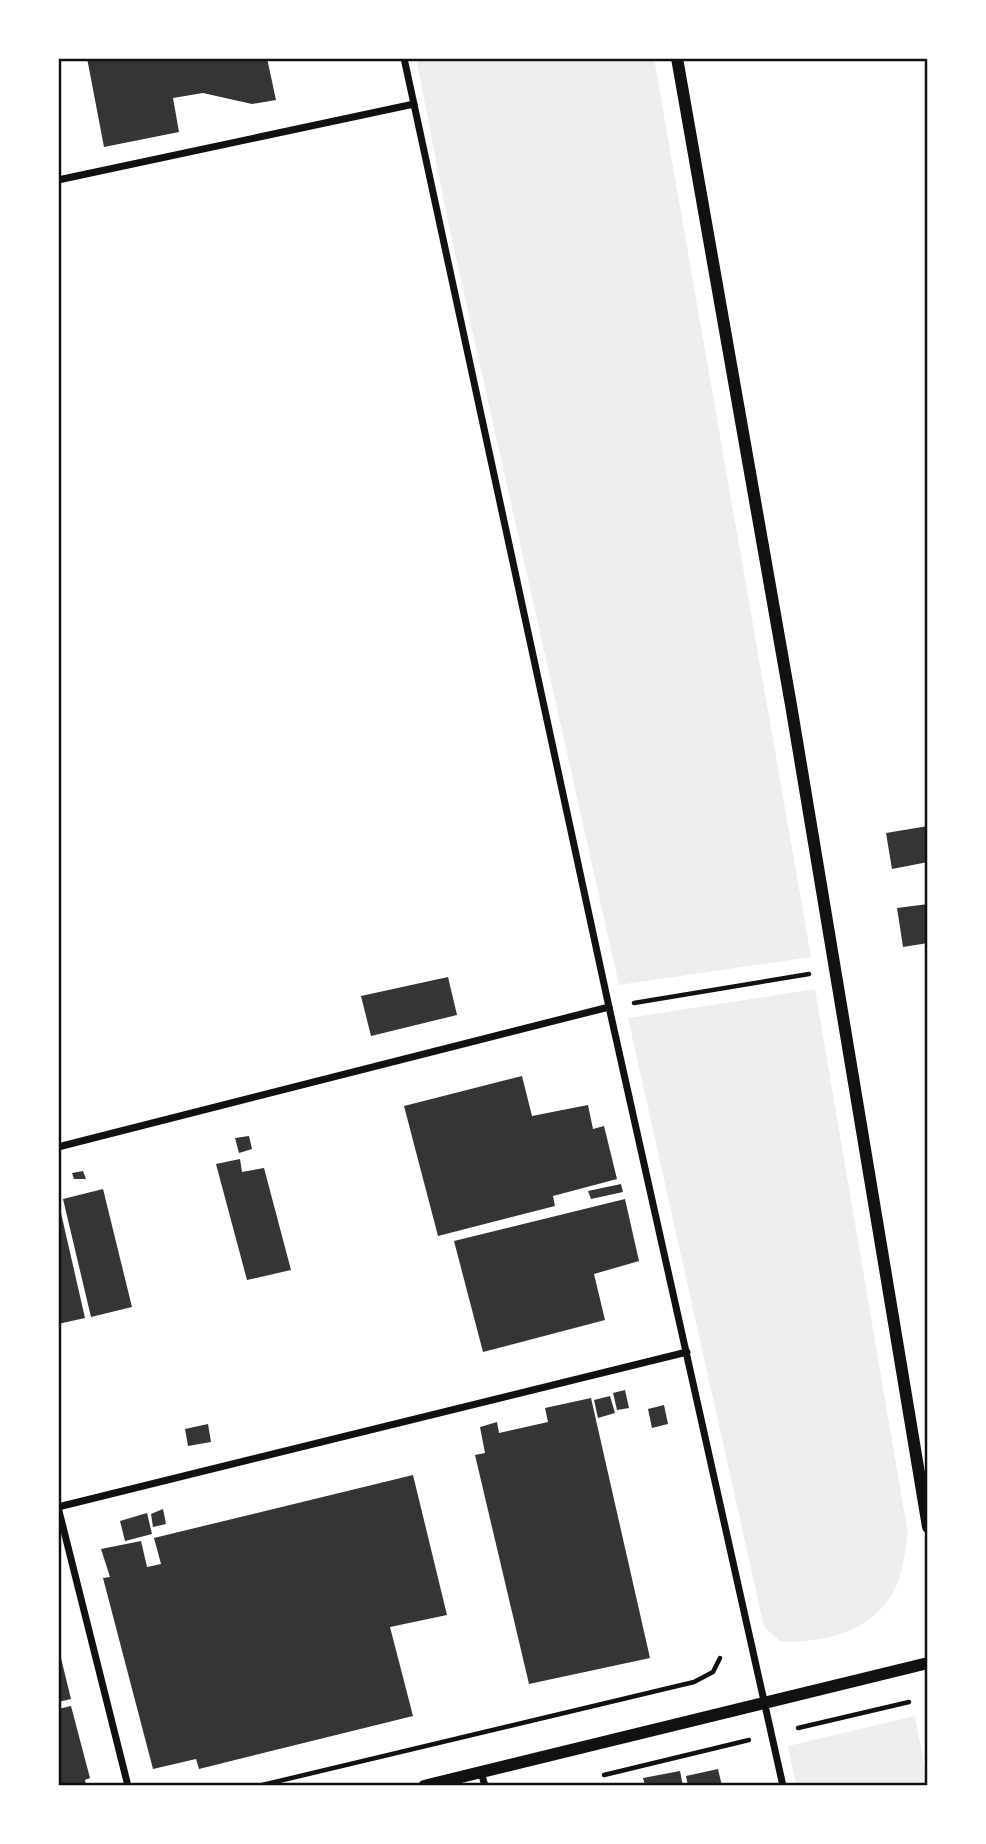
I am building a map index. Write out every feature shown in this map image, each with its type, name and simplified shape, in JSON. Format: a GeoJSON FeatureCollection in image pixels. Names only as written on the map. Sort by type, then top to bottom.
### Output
{"type":"FeatureCollection","features":[{"type":"Feature","properties":{"kind":"street"},"geometry":{"type":"LineString","coordinates":[[404,58],[609,1007],[783,1786]]}},
{"type":"Feature","properties":{"kind":"street"},"geometry":{"type":"LineString","coordinates":[[677,58],[835,970],[928,1527]]}},
{"type":"Feature","properties":{"kind":"street"},"geometry":{"type":"LineString","coordinates":[[58,180],[414,104]]}},
{"type":"Feature","properties":{"kind":"street"},"geometry":{"type":"LineString","coordinates":[[58,1147],[609,1007]]}},
{"type":"Feature","properties":{"kind":"street"},"geometry":{"type":"LineString","coordinates":[[128,1786],[58,1507],[687,1352]]}},
{"type":"Feature","properties":{"kind":"street"},"geometry":{"type":"LineString","coordinates":[[424,1786],[928,1663]]}},
{"type":"Feature","properties":{"kind":"street"},"geometry":{"type":"LineString","coordinates":[[481,1772],[485,1786]]}},
{"type":"Feature","properties":{"kind":"path"},"geometry":{"type":"LineString","coordinates":[[609,1007],[835,970]]}},
{"type":"Feature","properties":{"kind":"path"},"geometry":{"type":"LineString","coordinates":[[258,1786],[694,1682],[713,1672],[720,1657]]}},
{"type":"Feature","properties":{"kind":"path"},"geometry":{"type":"LineString","coordinates":[[599,1777],[909,1702]]}},
{"type":"Feature","properties":{"kind":"shaded area"},"geometry":{"type":"Polygon","coordinates":[[[416,58],[654,58],[811,957],[619,985],[449,227],[416,58]]]}},
{"type":"Feature","properties":{"kind":"shaded area"},"geometry":{"type":"Polygon","coordinates":[[[815,989],[908,1534],[896,1587],[875,1615],[848,1631],[832,1636],[781,1642],[764,1627],[628,1018],[815,989]]]}},
{"type":"Feature","properties":{"kind":"shaded area"},"geometry":{"type":"Polygon","coordinates":[[[915,1716],[928,1786],[796,1786],[788,1746],[915,1716]]]}},
{"type":"Feature","properties":{"kind":"building"},"geometry":{"type":"Polygon","coordinates":[[[87,58],[267,58],[276,100],[252,104],[203,93],[173,98],[179,132],[104,147],[87,58]]]}},
{"type":"Feature","properties":{"kind":"building"},"geometry":{"type":"Polygon","coordinates":[[[928,826],[928,862],[892,869],[886,833],[928,826]]]}},
{"type":"Feature","properties":{"kind":"building"},"geometry":{"type":"Polygon","coordinates":[[[928,904],[928,943],[903,947],[897,908],[928,904]]]}},
{"type":"Feature","properties":{"kind":"building"},"geometry":{"type":"Polygon","coordinates":[[[448,977],[457,1015],[371,1036],[361,996],[448,977]]]}},
{"type":"Feature","properties":{"kind":"building"},"geometry":{"type":"Polygon","coordinates":[[[522,1076],[532,1116],[588,1105],[593,1129],[604,1126],[617,1179],[553,1196],[555,1206],[438,1236],[404,1106],[522,1076]]]}},
{"type":"Feature","properties":{"kind":"building"},"geometry":{"type":"Polygon","coordinates":[[[249,1136],[252,1149],[239,1153],[235,1138],[249,1136]]]}},
{"type":"Feature","properties":{"kind":"building"},"geometry":{"type":"Polygon","coordinates":[[[240,1159],[242,1172],[264,1168],[291,1270],[247,1280],[216,1164],[240,1159]]]}},
{"type":"Feature","properties":{"kind":"building"},"geometry":{"type":"Polygon","coordinates":[[[83,1171],[86,1179],[74,1179],[72,1173],[83,1171]]]}},
{"type":"Feature","properties":{"kind":"building"},"geometry":{"type":"Polygon","coordinates":[[[621,1184],[623,1192],[591,1199],[588,1191],[621,1184]]]}},
{"type":"Feature","properties":{"kind":"building"},"geometry":{"type":"Polygon","coordinates":[[[103,1189],[132,1307],[91,1317],[63,1199],[103,1189]]]}},
{"type":"Feature","properties":{"kind":"building"},"geometry":{"type":"Polygon","coordinates":[[[625,1199],[639,1261],[594,1274],[605,1320],[483,1352],[454,1241],[625,1199]]]}},
{"type":"Feature","properties":{"kind":"building"},"geometry":{"type":"Polygon","coordinates":[[[61,1213],[85,1318],[58,1324],[58,1214],[61,1213]]]}},
{"type":"Feature","properties":{"kind":"building"},"geometry":{"type":"Polygon","coordinates":[[[625,1390],[629,1408],[617,1410],[613,1393],[625,1390]]]}},
{"type":"Feature","properties":{"kind":"building"},"geometry":{"type":"Polygon","coordinates":[[[610,1396],[615,1413],[598,1418],[594,1400],[610,1396]]]}},
{"type":"Feature","properties":{"kind":"building"},"geometry":{"type":"Polygon","coordinates":[[[591,1398],[650,1658],[529,1684],[475,1455],[485,1453],[480,1427],[497,1422],[499,1433],[548,1422],[545,1408],[591,1398]]]}},
{"type":"Feature","properties":{"kind":"building"},"geometry":{"type":"Polygon","coordinates":[[[664,1405],[668,1424],[652,1428],[648,1409],[664,1405]]]}},
{"type":"Feature","properties":{"kind":"building"},"geometry":{"type":"Polygon","coordinates":[[[208,1424],[211,1442],[188,1446],[185,1429],[208,1424]]]}},
{"type":"Feature","properties":{"kind":"building"},"geometry":{"type":"Polygon","coordinates":[[[413,1475],[447,1615],[390,1627],[413,1716],[199,1769],[196,1759],[153,1769],[103,1578],[110,1577],[101,1549],[141,1541],[147,1567],[161,1564],[154,1538],[413,1475]]]}},
{"type":"Feature","properties":{"kind":"building"},"geometry":{"type":"Polygon","coordinates":[[[163,1509],[166,1524],[153,1527],[151,1514],[163,1509]]]}},
{"type":"Feature","properties":{"kind":"building"},"geometry":{"type":"Polygon","coordinates":[[[147,1513],[152,1534],[125,1541],[120,1521],[147,1513]]]}},
{"type":"Feature","properties":{"kind":"building"},"geometry":{"type":"Polygon","coordinates":[[[58,1651],[71,1699],[58,1702],[58,1651]]]}},
{"type":"Feature","properties":{"kind":"building"},"geometry":{"type":"Polygon","coordinates":[[[71,1706],[90,1778],[85,1780],[86,1786],[58,1786],[58,1709],[71,1706]]]}},
{"type":"Feature","properties":{"kind":"building"},"geometry":{"type":"Polygon","coordinates":[[[718,1769],[722,1786],[688,1786],[686,1776],[718,1769]]]}},
{"type":"Feature","properties":{"kind":"building"},"geometry":{"type":"Polygon","coordinates":[[[680,1771],[683,1786],[645,1786],[643,1778],[680,1771]]]}}]}
